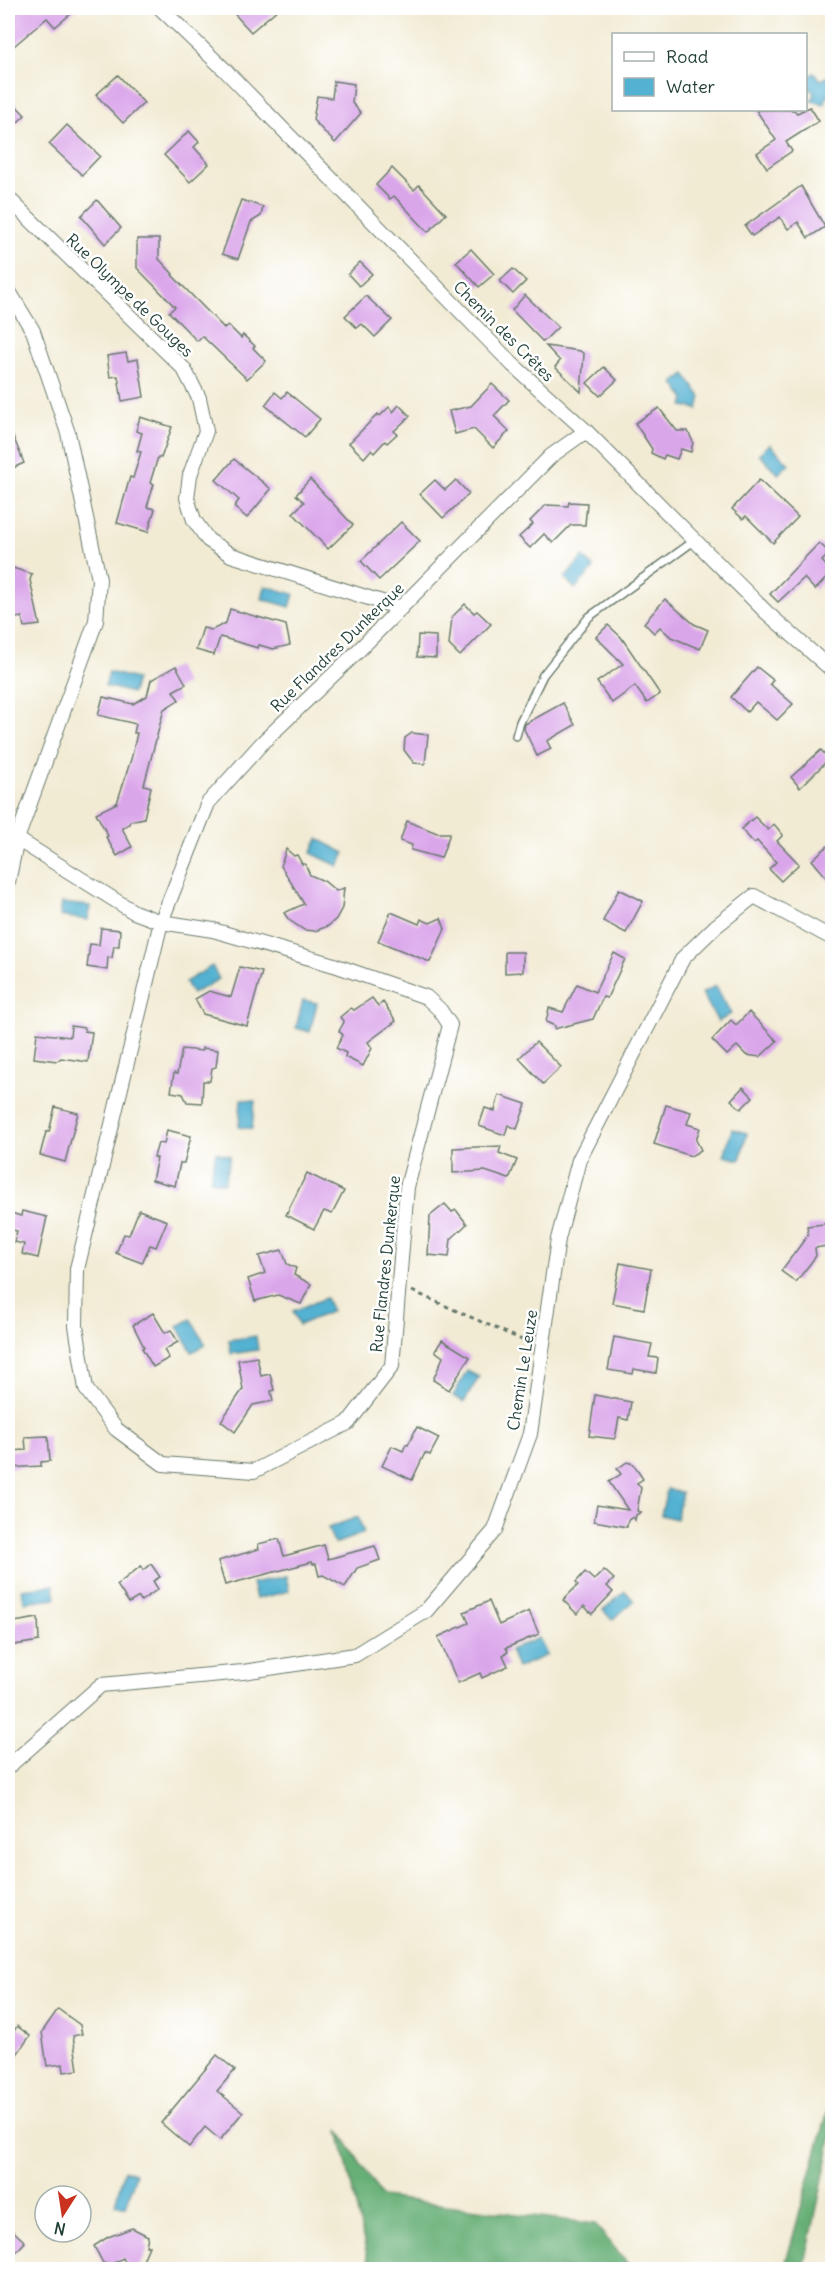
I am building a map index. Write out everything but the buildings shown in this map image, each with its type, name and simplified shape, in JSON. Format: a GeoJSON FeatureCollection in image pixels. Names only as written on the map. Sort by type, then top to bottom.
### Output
{"type":"FeatureCollection","features":[{"type":"Feature","properties":{"kind":"street","name":"Chemin des Crêtes"},"geometry":{"type":"LineString","coordinates":[[160,8],[225,70],[512,364],[586,431],[766,612],[832,670]]}},
{"type":"Feature","properties":{"kind":"street","name":"Rue Olympe de Gouges"},"geometry":{"type":"LineString","coordinates":[[8,198],[184,369],[199,398],[206,431],[190,475],[187,498],[194,520],[208,540],[231,555],[401,608]]}},
{"type":"Feature","properties":{"kind":"street"},"geometry":{"type":"LineString","coordinates":[[8,290],[33,331],[68,434],[99,579],[96,621],[17,839],[8,882]]}},
{"type":"Feature","properties":{"kind":"street","name":"Rue Flandres Dunkerque"},"geometry":{"type":"LineString","coordinates":[[17,839],[134,912],[161,922],[213,930],[334,965],[426,997],[440,1010],[450,1025],[406,1187],[392,1366],[348,1423],[254,1470],[163,1464],[116,1429],[86,1389],[76,1326],[77,1269],[161,922],[208,803],[263,742],[401,608],[551,456],[586,431]]}},
{"type":"Feature","properties":{"kind":"street","name":"Chemin Le Leuze"},"geometry":{"type":"LineString","coordinates":[[8,1767],[101,1685],[243,1672],[355,1655],[426,1611],[495,1530],[530,1434],[558,1239],[579,1160],[683,958],[716,926],[754,896],[832,938]]}},
{"type":"Feature","properties":{"kind":"lane"},"geometry":{"type":"LineString","coordinates":[[516,736],[520,722],[543,675],[589,618],[694,541]]}},
{"type":"Feature","properties":{"kind":"path"},"geometry":{"type":"LineString","coordinates":[[399,1286],[542,1349]]}},
{"type":"Feature","properties":{"kind":"green space"},"geometry":{"type":"Polygon","coordinates":[[[831,2100],[832,2136],[804,2269],[784,2269],[831,2100]]]}},
{"type":"Feature","properties":{"kind":"green space"},"geometry":{"type":"Polygon","coordinates":[[[339,2130],[382,2197],[595,2224],[632,2269],[377,2269],[369,2264],[339,2130]]]}},
{"type":"Feature","properties":{"kind":"water"},"geometry":{"type":"Polygon","coordinates":[[[814,73],[821,80],[832,75],[832,96],[828,95],[824,104],[812,101],[811,99],[815,96],[811,89],[807,92],[807,77],[814,73]]]}},
{"type":"Feature","properties":{"kind":"water"},"geometry":{"type":"Polygon","coordinates":[[[685,374],[701,397],[698,409],[683,406],[685,399],[674,383],[685,374]]]}},
{"type":"Feature","properties":{"kind":"water"},"geometry":{"type":"Polygon","coordinates":[[[770,444],[789,464],[778,474],[759,454],[770,444]]]}},
{"type":"Feature","properties":{"kind":"water"},"geometry":{"type":"Polygon","coordinates":[[[583,557],[594,568],[575,589],[565,578],[583,557]]]}},
{"type":"Feature","properties":{"kind":"water"},"geometry":{"type":"Polygon","coordinates":[[[265,586],[294,594],[290,607],[262,599],[265,586]]]}},
{"type":"Feature","properties":{"kind":"water"},"geometry":{"type":"Polygon","coordinates":[[[109,672],[136,679],[132,693],[105,686],[109,672]]]}},
{"type":"Feature","properties":{"kind":"water"},"geometry":{"type":"Polygon","coordinates":[[[318,839],[345,853],[338,866],[311,853],[318,839]]]}},
{"type":"Feature","properties":{"kind":"water"},"geometry":{"type":"Polygon","coordinates":[[[62,903],[90,906],[88,920],[60,916],[62,903]]]}},
{"type":"Feature","properties":{"kind":"water"},"geometry":{"type":"Polygon","coordinates":[[[212,966],[219,979],[192,994],[185,982],[212,966]]]}},
{"type":"Feature","properties":{"kind":"water"},"geometry":{"type":"Polygon","coordinates":[[[716,986],[731,1014],[718,1022],[702,993],[716,986]]]}},
{"type":"Feature","properties":{"kind":"water"},"geometry":{"type":"Polygon","coordinates":[[[303,1000],[317,1003],[310,1032],[296,1028],[303,1000]]]}},
{"type":"Feature","properties":{"kind":"water"},"geometry":{"type":"Polygon","coordinates":[[[241,1099],[255,1101],[252,1129],[239,1127],[241,1099]]]}},
{"type":"Feature","properties":{"kind":"water"},"geometry":{"type":"Polygon","coordinates":[[[732,1129],[747,1133],[740,1160],[724,1156],[732,1129]]]}},
{"type":"Feature","properties":{"kind":"water"},"geometry":{"type":"Polygon","coordinates":[[[216,1152],[230,1156],[224,1183],[210,1180],[216,1152]]]}},
{"type":"Feature","properties":{"kind":"water"},"geometry":{"type":"Polygon","coordinates":[[[326,1298],[332,1311],[299,1325],[293,1311],[326,1298]]]}},
{"type":"Feature","properties":{"kind":"water"},"geometry":{"type":"Polygon","coordinates":[[[191,1319],[206,1345],[192,1352],[178,1326],[191,1319]]]}},
{"type":"Feature","properties":{"kind":"water"},"geometry":{"type":"Polygon","coordinates":[[[256,1336],[258,1350],[231,1354],[229,1340],[256,1336]]]}},
{"type":"Feature","properties":{"kind":"water"},"geometry":{"type":"Polygon","coordinates":[[[467,1371],[479,1377],[464,1402],[453,1396],[467,1371]]]}},
{"type":"Feature","properties":{"kind":"water"},"geometry":{"type":"Polygon","coordinates":[[[667,1489],[682,1493],[676,1519],[661,1515],[667,1489]]]}},
{"type":"Feature","properties":{"kind":"water"},"geometry":{"type":"Polygon","coordinates":[[[358,1517],[364,1533],[334,1544],[328,1528],[358,1517]]]}},
{"type":"Feature","properties":{"kind":"water"},"geometry":{"type":"Polygon","coordinates":[[[286,1576],[289,1591],[256,1599],[252,1583],[286,1576]]]}},
{"type":"Feature","properties":{"kind":"water"},"geometry":{"type":"Polygon","coordinates":[[[54,1585],[56,1598],[24,1602],[22,1589],[54,1585]]]}},
{"type":"Feature","properties":{"kind":"water"},"geometry":{"type":"Polygon","coordinates":[[[625,1591],[634,1601],[612,1620],[603,1610],[625,1591]]]}},
{"type":"Feature","properties":{"kind":"water"},"geometry":{"type":"Polygon","coordinates":[[[539,1638],[547,1655],[517,1668],[510,1650],[539,1638]]]}},
{"type":"Feature","properties":{"kind":"water"},"geometry":{"type":"Polygon","coordinates":[[[124,2170],[136,2173],[126,2207],[115,2204],[124,2170]]]}}]}
